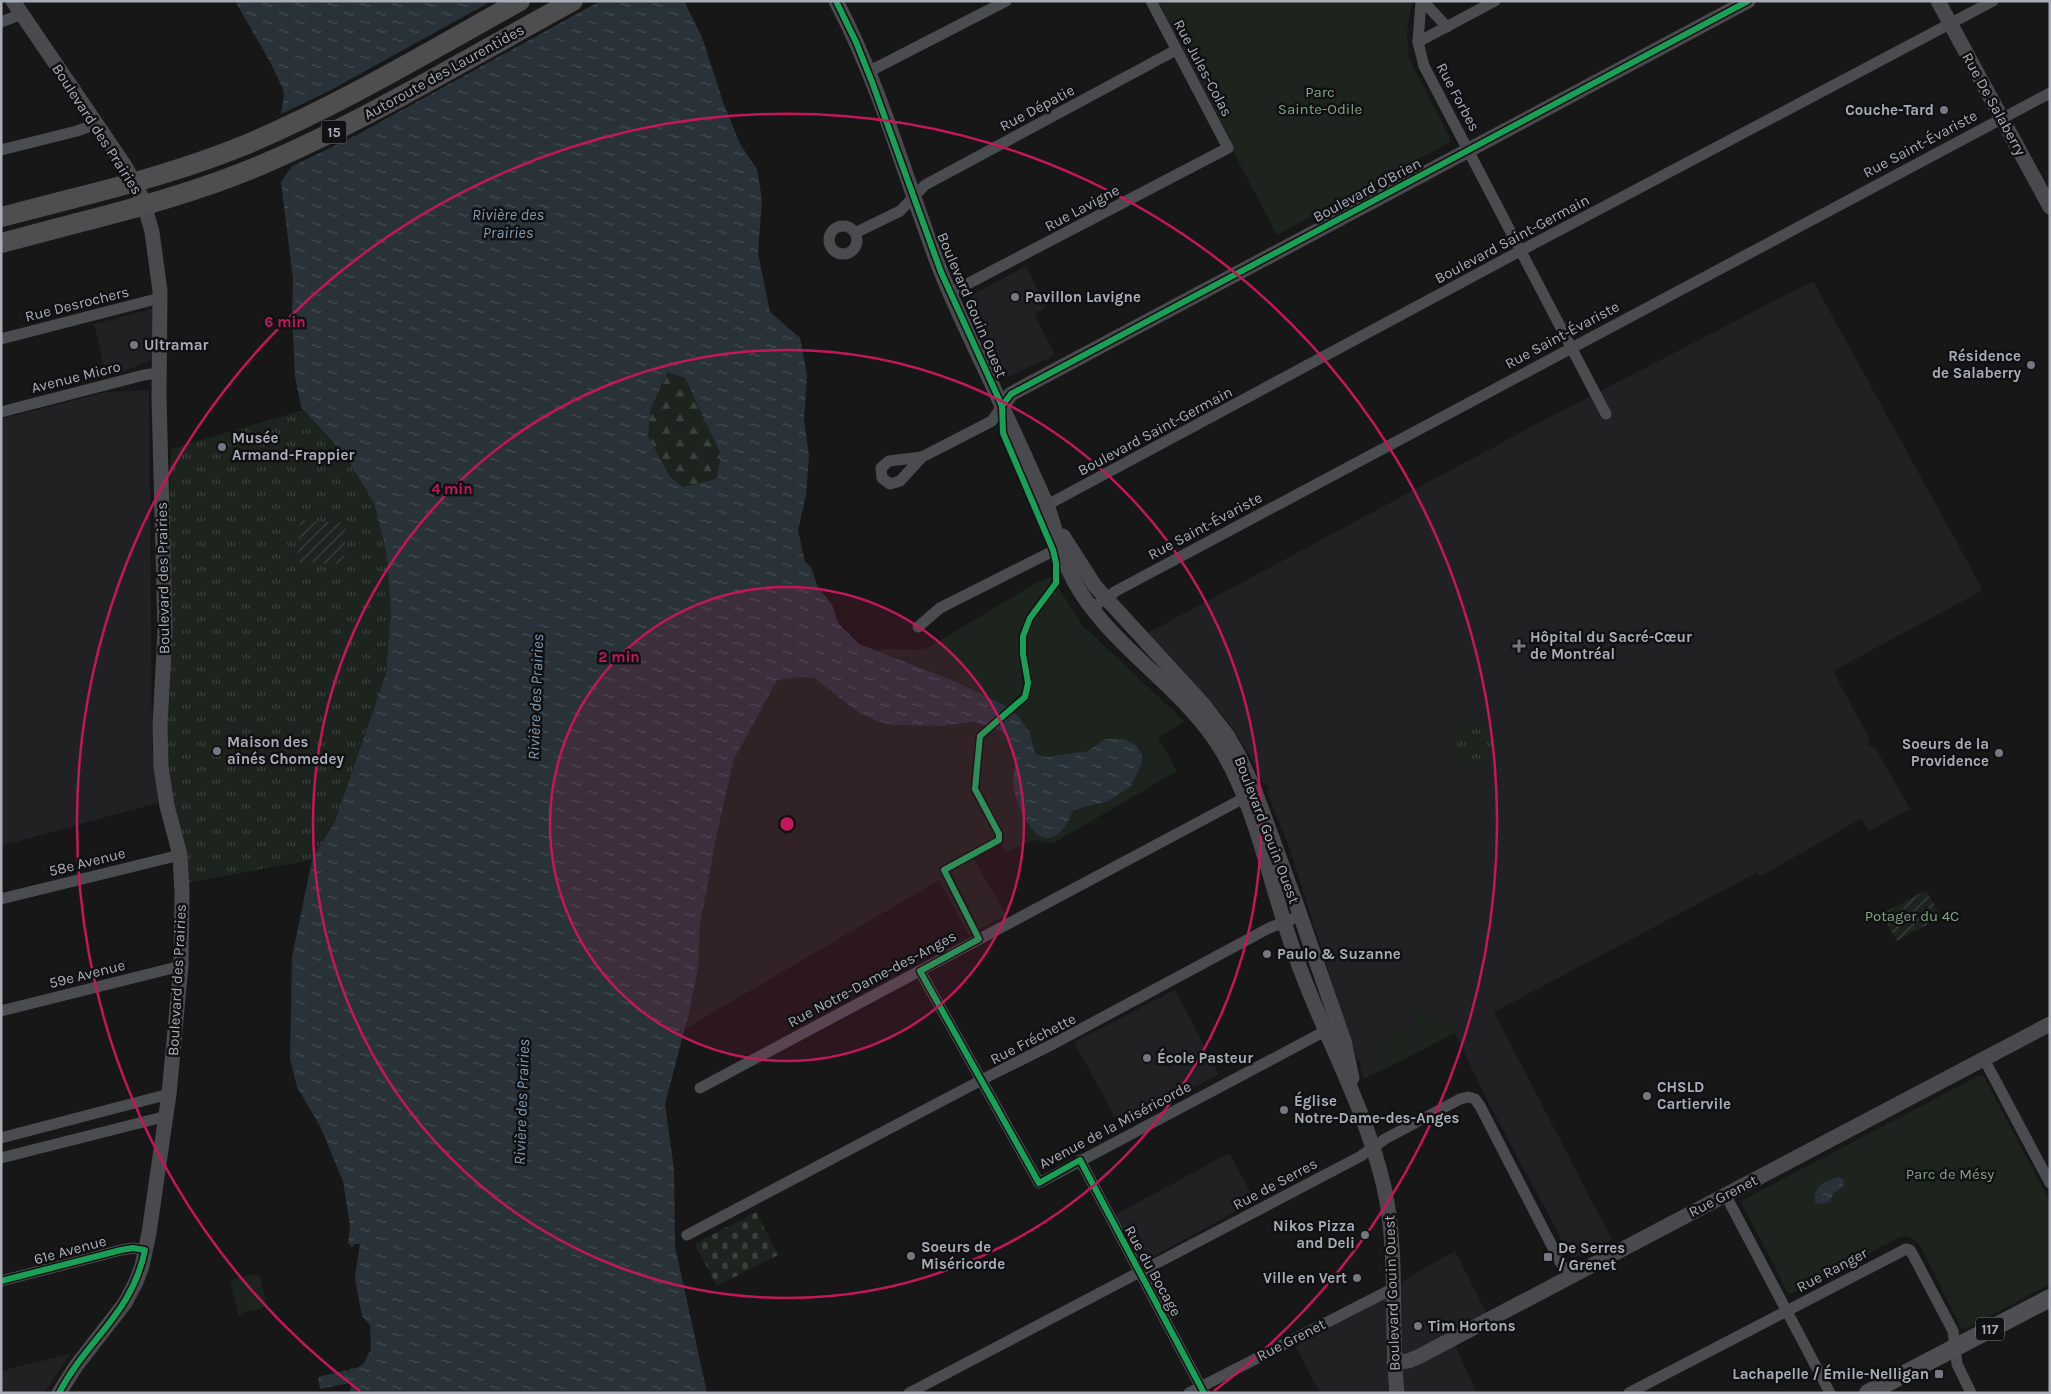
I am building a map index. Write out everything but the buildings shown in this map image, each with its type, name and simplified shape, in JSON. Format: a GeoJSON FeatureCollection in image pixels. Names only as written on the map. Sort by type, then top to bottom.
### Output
{"type":"FeatureCollection","features":[{"type":"Feature","properties":{"kind":"highway","name":"Autoroute des Laurentides"},"geometry":{"type":"LineString","coordinates":[[1,217],[166,173],[275,132],[345,97],[520,1]]}},
{"type":"Feature","properties":{"kind":"highway","name":"Autoroute des Laurentides"},"geometry":{"type":"LineString","coordinates":[[1,243],[203,187],[288,154],[352,122],[573,1]]}},
{"type":"Feature","properties":{"kind":"main road","name":"117"},"geometry":{"type":"LineString","coordinates":[[1868,1393],[2050,1298]]}},
{"type":"Feature","properties":{"kind":"street","name":"Boulevard des Prairies"},"geometry":{"type":"LineString","coordinates":[[13,1],[126,168],[143,200],[150,220],[160,298],[159,373],[165,631],[160,725],[161,767],[167,806],[180,855],[182,892],[181,966],[170,1094],[146,1250],[138,1278],[125,1303],[76,1366],[59,1393]]}},
{"type":"Feature","properties":{"kind":"street","name":"Boulevard Gouin Ouest"},"geometry":{"type":"LineString","coordinates":[[836,1],[868,72],[950,293],[1064,545],[1105,598],[1203,704],[1227,735],[1250,777],[1300,916],[1332,1028]]}},
{"type":"Feature","properties":{"kind":"street"},"geometry":{"type":"LineString","coordinates":[[868,72],[1006,1]]}},
{"type":"Feature","properties":{"kind":"street","name":"Rue Jules-Colas"},"geometry":{"type":"LineString","coordinates":[[1151,1],[1228,148]]}},
{"type":"Feature","properties":{"kind":"street","name":"Rue Forbes"},"geometry":{"type":"LineString","coordinates":[[1422,1],[1447,27]]}},
{"type":"Feature","properties":{"kind":"street","name":"Rue Forbes"},"geometry":{"type":"LineString","coordinates":[[1422,1],[1418,42],[1424,66],[1522,250],[1606,414]]}},
{"type":"Feature","properties":{"kind":"street"},"geometry":{"type":"LineString","coordinates":[[1418,42],[1496,1]]}},
{"type":"Feature","properties":{"kind":"street","name":"Boulevard O'Brien"},"geometry":{"type":"LineString","coordinates":[[1002,406],[1011,394],[1748,1]]}},
{"type":"Feature","properties":{"kind":"street","name":"Rue De Salaberry"},"geometry":{"type":"LineString","coordinates":[[1938,1],[2050,206]]}},
{"type":"Feature","properties":{"kind":"street","name":"Boulevard Saint-Germain"},"geometry":{"type":"LineString","coordinates":[[1049,511],[1522,250],[1993,1]]}},
{"type":"Feature","properties":{"kind":"street"},"geometry":{"type":"LineString","coordinates":[[1,22],[22,14]]}},
{"type":"Feature","properties":{"kind":"street","name":"Rue Dépatie"},"geometry":{"type":"LineString","coordinates":[[855,234],[900,211],[925,185],[1176,50]]}},
{"type":"Feature","properties":{"kind":"street","name":"Rue Saint-Évariste"},"geometry":{"type":"LineString","coordinates":[[1092,608],[1105,598],[1572,346],[2050,93]]}},
{"type":"Feature","properties":{"kind":"street"},"geometry":{"type":"LineString","coordinates":[[1,150],[77,131],[96,124]]}},
{"type":"Feature","properties":{"kind":"street","name":"Rue Lavigne"},"geometry":{"type":"LineString","coordinates":[[950,293],[1228,148]]}},
{"type":"Feature","properties":{"kind":"street","name":"Rue Desrochers"},"geometry":{"type":"LineString","coordinates":[[1,339],[160,298]]}},
{"type":"Feature","properties":{"kind":"street","name":"Avenue Micro"},"geometry":{"type":"LineString","coordinates":[[1,412],[144,375],[159,373]]}},
{"type":"Feature","properties":{"kind":"street"},"geometry":{"type":"LineString","coordinates":[[922,457],[992,421],[1002,406]]}},
{"type":"Feature","properties":{"kind":"street"},"geometry":{"type":"LineString","coordinates":[[918,627],[940,608],[1064,545]]}},
{"type":"Feature","properties":{"kind":"street","name":"Boulevard Gouin Ouest"},"geometry":{"type":"LineString","coordinates":[[1064,545],[1068,570],[1092,608],[1173,690],[1211,734],[1223,753],[1244,798],[1292,947],[1332,1028],[1344,1041],[1359,1108],[1373,1148],[1389,1210],[1393,1252],[1394,1362],[1397,1393]]}},
{"type":"Feature","properties":{"kind":"street","name":"Rue Notre-Dame-des-Anges"},"geometry":{"type":"LineString","coordinates":[[700,1088],[1244,798]]}},
{"type":"Feature","properties":{"kind":"street","name":"58e Avenue"},"geometry":{"type":"LineString","coordinates":[[1,899],[180,855]]}},
{"type":"Feature","properties":{"kind":"street","name":"Rue Fréchette"},"geometry":{"type":"LineString","coordinates":[[687,1235],[1114,1012],[1268,928],[1300,916]]}},
{"type":"Feature","properties":{"kind":"street","name":"59e Avenue"},"geometry":{"type":"LineString","coordinates":[[1,1011],[181,966]]}},
{"type":"Feature","properties":{"kind":"street"},"geometry":{"type":"LineString","coordinates":[[920,971],[981,1080]]}},
{"type":"Feature","properties":{"kind":"street","name":"Rue Grenet"},"geometry":{"type":"LineString","coordinates":[[1394,1362],[1418,1357],[2050,1024]]}},
{"type":"Feature","properties":{"kind":"street","name":"Avenue de la Miséricorde"},"geometry":{"type":"LineString","coordinates":[[981,1080],[1039,1183],[1332,1028]]}},
{"type":"Feature","properties":{"kind":"street"},"geometry":{"type":"LineString","coordinates":[[1984,1059],[2045,1163],[2050,1183]]}},
{"type":"Feature","properties":{"kind":"street"},"geometry":{"type":"LineString","coordinates":[[1,1138],[170,1094]]}},
{"type":"Feature","properties":{"kind":"street","name":"Rue de Serres"},"geometry":{"type":"LineString","coordinates":[[909,1393],[1361,1156],[1385,1139],[1460,1099],[1471,1097],[1475,1099],[1568,1277]]}},
{"type":"Feature","properties":{"kind":"street"},"geometry":{"type":"LineString","coordinates":[[1,1158],[167,1116]]}},
{"type":"Feature","properties":{"kind":"street","name":"Rue du Bocage"},"geometry":{"type":"LineString","coordinates":[[1080,1160],[1109,1216],[1141,1271],[1202,1390]]}},
{"type":"Feature","properties":{"kind":"street"},"geometry":{"type":"LineString","coordinates":[[1726,1194],[1830,1393]]}},
{"type":"Feature","properties":{"kind":"street","name":"61e Avenue"},"geometry":{"type":"LineString","coordinates":[[1,1281],[121,1250],[133,1248],[146,1250]]}},
{"type":"Feature","properties":{"kind":"street","name":"Rue Ranger"},"geometry":{"type":"LineString","coordinates":[[1629,1393],[1899,1251],[1908,1249],[1953,1331],[1958,1367],[1971,1393]]}},
{"type":"Feature","properties":{"kind":"street","name":"Rue Grenet"},"geometry":{"type":"LineString","coordinates":[[1189,1393],[1202,1390],[1394,1288]]}},
{"type":"Feature","properties":{"kind":"shaded area"},"geometry":{"type":"Polygon","coordinates":[[[1026,266],[1046,308],[1034,314],[1055,355],[1006,378],[968,301],[974,294],[1026,266]]]}},
{"type":"Feature","properties":{"kind":"shaded area","name":"Hôpital du Sacré-Cœur de Montréal"},"geometry":{"type":"Polygon","coordinates":[[[1813,281],[1983,590],[1833,671],[1870,740],[1867,744],[1876,749],[1910,809],[1869,831],[1862,818],[1760,877],[1758,872],[1494,1012],[1612,1240],[1572,1259],[1483,1092],[1455,1033],[1364,1079],[1360,1067],[1362,1066],[1360,1060],[1357,1060],[1288,844],[1266,791],[1269,789],[1267,784],[1264,785],[1250,755],[1225,718],[1148,633],[1533,426],[1813,281]]]}},
{"type":"Feature","properties":{"kind":"shaded area"},"geometry":{"type":"Polygon","coordinates":[[[152,309],[152,359],[130,369],[106,376],[94,324],[152,309]]]}},
{"type":"Feature","properties":{"kind":"shaded area"},"geometry":{"type":"Polygon","coordinates":[[[149,390],[152,749],[161,802],[1,846],[1,419],[106,392],[149,390]]]}},
{"type":"Feature","properties":{"kind":"shaded area","name":"École Pasteur"},"geometry":{"type":"Polygon","coordinates":[[[1175,990],[1219,1074],[1120,1126],[1074,1042],[1175,990]]]}},
{"type":"Feature","properties":{"kind":"shaded area"},"geometry":{"type":"Polygon","coordinates":[[[1229,1153],[1255,1201],[1141,1263],[1115,1215],[1229,1153]]]}},
{"type":"Feature","properties":{"kind":"shaded area"},"geometry":{"type":"Polygon","coordinates":[[[1455,1251],[1487,1314],[1449,1333],[1477,1393],[1320,1393],[1295,1345],[1381,1300],[1411,1276],[1455,1251]]]}},
{"type":"Feature","properties":{"kind":"shaded area"},"geometry":{"type":"Polygon","coordinates":[[[70,1354],[44,1393],[1,1393],[1,1371],[70,1354]]]}},
{"type":"Feature","properties":{"kind":"green space","name":"Parc Sainte-Odile"},"geometry":{"type":"Polygon","coordinates":[[[1157,1],[1412,1],[1407,32],[1409,59],[1450,138],[1450,142],[1277,235],[1234,153],[1230,151],[1230,138],[1157,1]]]}},
{"type":"Feature","properties":{"kind":"green space"},"geometry":{"type":"Polygon","coordinates":[[[669,372],[685,378],[721,455],[716,479],[683,487],[670,477],[648,436],[651,408],[669,372]]]}},
{"type":"Feature","properties":{"kind":"green space"},"geometry":{"type":"Polygon","coordinates":[[[303,410],[345,455],[374,503],[386,550],[391,609],[386,674],[335,821],[312,860],[186,883],[167,806],[165,631],[171,449],[303,410]]]}},
{"type":"Feature","properties":{"kind":"green space"},"geometry":{"type":"Polygon","coordinates":[[[300,520],[346,523],[344,564],[297,562],[300,520]]]}},
{"type":"Feature","properties":{"kind":"green space"},"geometry":{"type":"Polygon","coordinates":[[[1052,577],[1082,625],[1184,721],[1158,738],[1177,771],[1052,844],[1033,840],[1006,852],[1001,844],[974,859],[1006,915],[969,935],[939,880],[685,1029],[687,970],[727,756],[776,680],[800,677],[814,678],[859,713],[878,722],[892,725],[940,726],[973,722],[1002,731],[1013,751],[1015,794],[1030,827],[1068,822],[1072,810],[1095,805],[1131,786],[1141,765],[1105,739],[1088,751],[1045,757],[1036,754],[1030,733],[1004,705],[952,680],[873,649],[924,650],[1039,581],[1052,577]]]}},
{"type":"Feature","properties":{"kind":"green space"},"geometry":{"type":"Polygon","coordinates":[[[1476,720],[1488,726],[1493,733],[1493,751],[1488,758],[1481,763],[1468,764],[1460,761],[1453,754],[1450,738],[1453,730],[1460,723],[1476,720]]]}},
{"type":"Feature","properties":{"kind":"green space","name":"Potager du 4C"},"geometry":{"type":"Polygon","coordinates":[[[1926,890],[1941,917],[1897,941],[1882,914],[1926,890]]]}},
{"type":"Feature","properties":{"kind":"green space"},"geometry":{"type":"Polygon","coordinates":[[[1412,1009],[1454,1027],[1455,1033],[1377,1073],[1367,1046],[1397,1034],[1396,1028],[1403,1026],[1405,1030],[1416,1025],[1412,1009]]]}},
{"type":"Feature","properties":{"kind":"green space","name":"Parc de Mésy"},"geometry":{"type":"Polygon","coordinates":[[[1980,1075],[1984,1077],[2050,1202],[2050,1284],[1966,1329],[1961,1327],[1918,1242],[1906,1236],[1900,1237],[1793,1293],[1788,1293],[1742,1204],[1743,1200],[1980,1075]]]}},
{"type":"Feature","properties":{"kind":"green space"},"geometry":{"type":"Polygon","coordinates":[[[756,1212],[778,1255],[717,1286],[695,1244],[756,1212]]]}},
{"type":"Feature","properties":{"kind":"green space"},"geometry":{"type":"Polygon","coordinates":[[[254,1274],[260,1277],[266,1302],[263,1308],[242,1313],[239,1317],[230,1281],[254,1274]]]}},
{"type":"Feature","properties":{"kind":"water","name":"Rivière des Prairies"},"geometry":{"type":"Polygon","coordinates":[[[235,1],[684,1],[702,37],[723,102],[740,144],[757,169],[762,200],[758,253],[770,312],[800,338],[807,375],[804,420],[809,456],[806,495],[798,530],[805,562],[811,567],[817,585],[832,605],[838,623],[859,644],[952,680],[1004,705],[1020,718],[1030,733],[1036,754],[1045,757],[1088,751],[1105,739],[1124,739],[1136,745],[1142,755],[1141,765],[1131,786],[1109,801],[1073,810],[1061,832],[1053,837],[1042,837],[1031,828],[1019,807],[1014,789],[1013,751],[1002,731],[973,722],[940,726],[892,725],[878,722],[859,713],[814,678],[800,677],[777,680],[734,759],[717,833],[700,924],[698,968],[689,1012],[665,1104],[674,1169],[675,1246],[707,1393],[349,1393],[351,1387],[350,1379],[349,1383],[320,1389],[318,1377],[347,1370],[349,1373],[349,1369],[357,1368],[364,1363],[371,1349],[370,1325],[362,1316],[355,1277],[360,1244],[355,1244],[352,1247],[348,1243],[350,1226],[343,1181],[320,1126],[297,1087],[290,1059],[292,957],[312,860],[335,821],[386,674],[391,609],[386,550],[374,503],[345,455],[301,407],[295,376],[292,313],[293,279],[281,182],[291,168],[281,113],[283,89],[270,62],[235,1]],[[668,372],[651,408],[648,436],[670,477],[683,487],[716,479],[721,455],[685,378],[668,372]]]}},
{"type":"Feature","properties":{"kind":"water"},"geometry":{"type":"Polygon","coordinates":[[[1839,1177],[1843,1179],[1844,1185],[1833,1194],[1830,1202],[1818,1204],[1815,1202],[1818,1188],[1829,1180],[1839,1177]]]}},
{"type":"Feature","properties":{"kind":"pier"},"geometry":{"type":"Polygon","coordinates":[[[492,1],[600,1],[355,136],[288,168],[279,115],[329,91],[492,1]]]}},
{"type":"Feature","properties":{"kind":"cycle path"},"geometry":{"type":"LineString","coordinates":[[836,1],[856,42],[872,82],[941,272],[1002,406],[1003,433],[1053,550],[1056,563],[1056,583],[1030,618],[1023,636],[1023,654],[1028,683],[1025,697],[980,736],[975,789],[999,834],[999,840],[944,870],[979,939],[920,971],[1039,1183],[1080,1160],[1204,1393]]}},
{"type":"Feature","properties":{"kind":"cycle path"},"geometry":{"type":"LineString","coordinates":[[1002,406],[1011,394],[1748,1]]}},
{"type":"Feature","properties":{"kind":"cycle path"},"geometry":{"type":"LineString","coordinates":[[1,1281],[121,1250],[133,1248],[145,1250],[139,1272],[130,1292],[108,1325],[70,1374],[59,1393]]}},
{"type":"Feature","properties":{"kind":"place","name":"Couche-Tard"},"geometry":{"type":"Point","coordinates":[1944,110]}},
{"type":"Feature","properties":{"kind":"place","name":"Pavillon Lavigne"},"geometry":{"type":"Point","coordinates":[1015,297]}},
{"type":"Feature","properties":{"kind":"place","name":"Ultramar"},"geometry":{"type":"Point","coordinates":[134,345]}},
{"type":"Feature","properties":{"kind":"place","name":"Résidence de Salaberry"},"geometry":{"type":"Point","coordinates":[2031,365]}},
{"type":"Feature","properties":{"kind":"place","name":"Musée Armand-Frappier"},"geometry":{"type":"Point","coordinates":[222,447]}},
{"type":"Feature","properties":{"kind":"place","name":"Hôpital du Sacré-Cœur de Montréal"},"geometry":{"type":"Point","coordinates":[1519,646]}},
{"type":"Feature","properties":{"kind":"place","name":"Maison des aînés Chomedey"},"geometry":{"type":"Point","coordinates":[217,751]}},
{"type":"Feature","properties":{"kind":"place","name":"Soeurs de la Providence"},"geometry":{"type":"Point","coordinates":[1999,753]}},
{"type":"Feature","properties":{"kind":"place","name":"Paulo & Suzanne"},"geometry":{"type":"Point","coordinates":[1267,954]}},
{"type":"Feature","properties":{"kind":"place","name":"École Pasteur"},"geometry":{"type":"Point","coordinates":[1147,1058]}},
{"type":"Feature","properties":{"kind":"place","name":"CHSLD Cartiervile"},"geometry":{"type":"Point","coordinates":[1647,1096]}},
{"type":"Feature","properties":{"kind":"place","name":"Église Notre-Dame-des-Anges"},"geometry":{"type":"Point","coordinates":[1284,1110]}},
{"type":"Feature","properties":{"kind":"place","name":"Nikos Pizza and Deli"},"geometry":{"type":"Point","coordinates":[1365,1235]}},
{"type":"Feature","properties":{"kind":"place","name":"Soeurs de Miséricorde"},"geometry":{"type":"Point","coordinates":[911,1256]}},
{"type":"Feature","properties":{"kind":"place","name":"De Serres / Grenet"},"geometry":{"type":"Point","coordinates":[1548,1257]}},
{"type":"Feature","properties":{"kind":"place","name":"Ville en Vert"},"geometry":{"type":"Point","coordinates":[1357,1278]}},
{"type":"Feature","properties":{"kind":"place","name":"Tim Hortons"},"geometry":{"type":"Point","coordinates":[1418,1326]}},
{"type":"Feature","properties":{"kind":"place","name":"Lachapelle / Émile-Nelligan"},"geometry":{"type":"Point","coordinates":[1939,1374]}}]}
